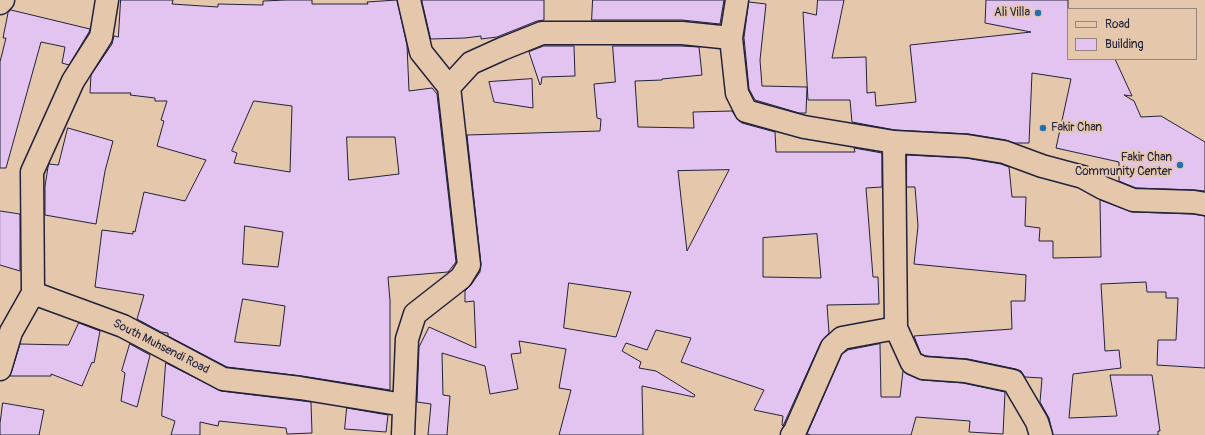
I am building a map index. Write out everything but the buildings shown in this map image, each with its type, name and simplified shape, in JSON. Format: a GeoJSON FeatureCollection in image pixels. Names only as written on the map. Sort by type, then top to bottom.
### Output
{"type":"FeatureCollection","features":[{"type":"Feature","properties":{"kind":"street"},"geometry":{"type":"LineString","coordinates":[[0,3],[3,0]]}},
{"type":"Feature","properties":{"kind":"street"},"geometry":{"type":"LineString","coordinates":[[0,369],[11,332],[33,293],[32,172],[73,81],[101,37],[107,0]]}},
{"type":"Feature","properties":{"kind":"street"},"geometry":{"type":"LineString","coordinates":[[403,435],[407,339],[415,314],[461,278],[469,265],[449,86],[421,52],[409,0]]}},
{"type":"Feature","properties":{"kind":"street"},"geometry":{"type":"LineString","coordinates":[[738,0],[731,38],[737,92],[746,111],[804,127],[894,142],[967,146],[1004,152],[1042,166],[1083,177],[1103,188],[1133,200],[1194,202],[1205,204]]}},
{"type":"Feature","properties":{"kind":"street"},"geometry":{"type":"LineString","coordinates":[[449,86],[471,63],[542,33],[682,33],[731,38]]}},
{"type":"Feature","properties":{"kind":"street"},"geometry":{"type":"LineString","coordinates":[[894,142],[896,328],[912,363],[923,368],[965,371],[1013,381],[1037,422],[1041,435]]}},
{"type":"Feature","properties":{"kind":"street","name":"South Muhsendi Road"},"geometry":{"type":"LineString","coordinates":[[33,293],[123,326],[223,378],[404,404]]}},
{"type":"Feature","properties":{"kind":"street"},"geometry":{"type":"LineString","coordinates":[[792,435],[832,347],[842,338],[896,328]]}},
{"type":"Feature","properties":{"kind":"place","name":"Ali Villa"},"geometry":{"type":"Point","coordinates":[1038,13]}},
{"type":"Feature","properties":{"kind":"place","name":"Fakir Chan"},"geometry":{"type":"Point","coordinates":[1043,128]}},
{"type":"Feature","properties":{"kind":"place","name":"Fakir Chan Community Center"},"geometry":{"type":"Point","coordinates":[1180,165]}}]}
